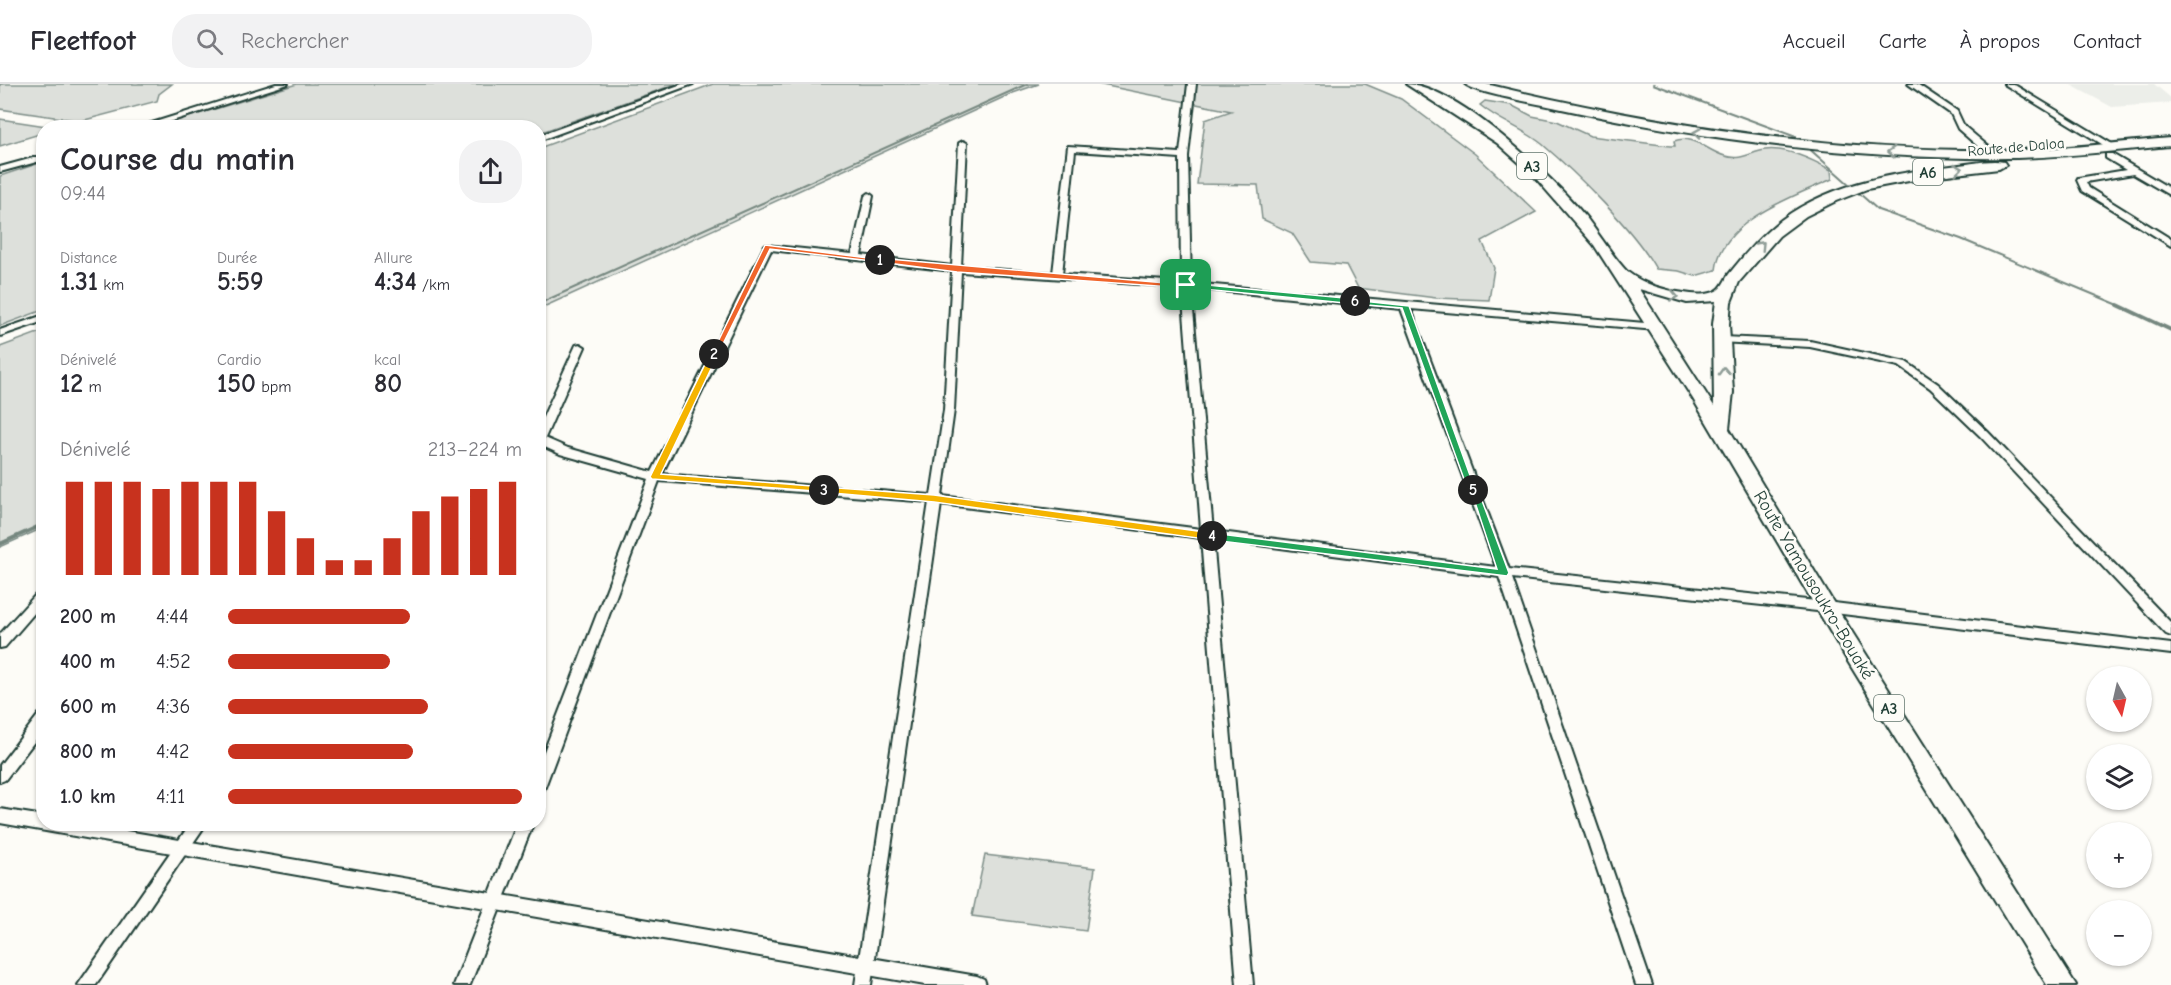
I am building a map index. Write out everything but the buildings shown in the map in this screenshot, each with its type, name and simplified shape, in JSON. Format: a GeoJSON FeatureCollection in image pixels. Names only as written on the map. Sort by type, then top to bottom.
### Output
{"type":"FeatureCollection","features":[{"type":"Feature","properties":{"kind":"highway","name":"A3"},"geometry":{"type":"LineString","coordinates":[[1412,84],[1472,117],[1541,174],[1572,205],[1625,277]]}},
{"type":"Feature","properties":{"kind":"highway","name":"A6"},"geometry":{"type":"LineString","coordinates":[[1471,84],[1654,126],[1718,136],[1850,150],[1992,154]]}},
{"type":"Feature","properties":{"kind":"highway"},"geometry":{"type":"LineString","coordinates":[[1472,117],[1468,110],[1475,100],[1509,94]]}},
{"type":"Feature","properties":{"kind":"highway","name":"Route de Daloa"},"geometry":{"type":"LineString","coordinates":[[1726,292],[1758,247],[1780,227],[1852,188],[1911,174],[2171,142]]}},
{"type":"Feature","properties":{"kind":"highway","name":"Route de Daloa"},"geometry":{"type":"LineString","coordinates":[[1992,154],[2171,151]]}},
{"type":"Feature","properties":{"kind":"highway"},"geometry":{"type":"LineString","coordinates":[[1992,154],[2005,164]]}},
{"type":"Feature","properties":{"kind":"highway"},"geometry":{"type":"LineString","coordinates":[[1625,277],[1658,292],[1681,298],[1708,298],[1726,292],[1723,340],[1724,381],[1720,429]]}},
{"type":"Feature","properties":{"kind":"highway","name":"Route Yamousoukro-Bouaké"},"geometry":{"type":"LineString","coordinates":[[1625,277],[1720,429],[1826,607],[2062,985]]}},
{"type":"Feature","properties":{"kind":"street"},"geometry":{"type":"LineString","coordinates":[[167,120],[284,84]]}},
{"type":"Feature","properties":{"kind":"street"},"geometry":{"type":"LineString","coordinates":[[546,136],[689,84]]}},
{"type":"Feature","properties":{"kind":"street"},"geometry":{"type":"LineString","coordinates":[[1192,84],[1184,156],[1186,285],[1209,536],[1245,985]]}},
{"type":"Feature","properties":{"kind":"street"},"geometry":{"type":"LineString","coordinates":[[1912,84],[1954,113],[1961,127],[1992,154]]}},
{"type":"Feature","properties":{"kind":"street"},"geometry":{"type":"LineString","coordinates":[[2008,84],[2111,151],[2134,171],[2171,193]]}},
{"type":"Feature","properties":{"kind":"street"},"geometry":{"type":"LineString","coordinates":[[863,985],[949,410],[963,143]]}},
{"type":"Feature","properties":{"kind":"street"},"geometry":{"type":"LineString","coordinates":[[1057,277],[1071,148],[1184,156]]}},
{"type":"Feature","properties":{"kind":"street"},"geometry":{"type":"LineString","coordinates":[[0,170],[36,159]]}},
{"type":"Feature","properties":{"kind":"street"},"geometry":{"type":"LineString","coordinates":[[2134,171],[2081,180],[2091,193],[2171,243]]}},
{"type":"Feature","properties":{"kind":"street"},"geometry":{"type":"LineString","coordinates":[[856,257],[869,196]]}},
{"type":"Feature","properties":{"kind":"street"},"geometry":{"type":"LineString","coordinates":[[546,766],[655,477],[768,247],[957,269],[1186,285],[1656,327]]}},
{"type":"Feature","properties":{"kind":"street"},"geometry":{"type":"LineString","coordinates":[[1405,306],[1504,573],[1644,985]]}},
{"type":"Feature","properties":{"kind":"street"},"geometry":{"type":"LineString","coordinates":[[0,333],[36,321]]}},
{"type":"Feature","properties":{"kind":"street"},"geometry":{"type":"LineString","coordinates":[[1723,340],[1810,344],[1902,364],[1934,386],[1984,434],[2171,632]]}},
{"type":"Feature","properties":{"kind":"street"},"geometry":{"type":"LineString","coordinates":[[546,423],[580,347]]}},
{"type":"Feature","properties":{"kind":"street"},"geometry":{"type":"LineString","coordinates":[[546,442],[564,451],[655,477],[934,499],[1504,573],[1826,607],[2171,649]]}},
{"type":"Feature","properties":{"kind":"street"},"geometry":{"type":"LineString","coordinates":[[0,643],[36,602]]}},
{"type":"Feature","properties":{"kind":"street"},"geometry":{"type":"LineString","coordinates":[[0,776],[36,729]]}},
{"type":"Feature","properties":{"kind":"street"},"geometry":{"type":"LineString","coordinates":[[0,816],[36,821]]}},
{"type":"Feature","properties":{"kind":"street"},"geometry":{"type":"LineString","coordinates":[[98,831],[181,849],[977,985]]}},
{"type":"Feature","properties":{"kind":"street"},"geometry":{"type":"LineString","coordinates":[[86,985],[193,831]]}},
{"type":"Feature","properties":{"kind":"street"},"geometry":{"type":"LineString","coordinates":[[462,985],[522,831]]}},
{"type":"Feature","properties":{"kind":"shaded area"},"geometry":{"type":"Polygon","coordinates":[[[0,84],[172,84],[159,94],[157,101],[85,120],[0,109],[0,84]]]}},
{"type":"Feature","properties":{"kind":"shaded area"},"geometry":{"type":"Polygon","coordinates":[[[297,84],[676,84],[546,130],[546,120],[179,120],[297,84]]]}},
{"type":"Feature","properties":{"kind":"shaded area"},"geometry":{"type":"Polygon","coordinates":[[[713,84],[1039,84],[1013,93],[546,306],[546,145],[713,84]]]}},
{"type":"Feature","properties":{"kind":"shaded area"},"geometry":{"type":"Polygon","coordinates":[[[1097,84],[1365,84],[1401,99],[1475,154],[1536,212],[1482,241],[1494,268],[1489,300],[1436,298],[1358,288],[1346,265],[1311,262],[1292,233],[1262,219],[1258,185],[1197,184],[1205,120],[1231,111],[1097,84]]]}},
{"type":"Feature","properties":{"kind":"shaded area"},"geometry":{"type":"Polygon","coordinates":[[[2069,84],[2154,84],[2171,98],[2171,103],[2112,107],[2069,84]]]}},
{"type":"Feature","properties":{"kind":"shaded area"},"geometry":{"type":"Polygon","coordinates":[[[1485,101],[1511,105],[1532,116],[1557,121],[1590,136],[1670,146],[1675,146],[1674,141],[1688,140],[1718,154],[1731,157],[1741,157],[1765,150],[1790,152],[1831,170],[1832,179],[1761,212],[1745,224],[1731,237],[1721,252],[1716,270],[1695,276],[1679,271],[1656,269],[1620,220],[1571,170],[1527,133],[1480,105],[1485,101]]]}},
{"type":"Feature","properties":{"kind":"shaded area"},"geometry":{"type":"Polygon","coordinates":[[[0,119],[36,124],[36,135],[0,146],[0,119]]]}},
{"type":"Feature","properties":{"kind":"shaded area"},"geometry":{"type":"Polygon","coordinates":[[[36,164],[36,313],[0,326],[0,176],[36,164]]]}},
{"type":"Feature","properties":{"kind":"shaded area"},"geometry":{"type":"Polygon","coordinates":[[[36,334],[36,531],[0,547],[0,347],[36,334]]]}},
{"type":"Feature","properties":{"kind":"shaded area"},"geometry":{"type":"Polygon","coordinates":[[[985,855],[1095,868],[1086,931],[972,916],[985,855]]]}},
{"type":"Feature","properties":{"kind":"waterway"},"geometry":{"type":"LineString","coordinates":[[546,300],[1027,84]]}},
{"type":"Feature","properties":{"kind":"waterway"},"geometry":{"type":"LineString","coordinates":[[1653,84],[1796,137],[1878,210],[1961,239],[2121,306]]}},
{"type":"Feature","properties":{"kind":"waterway"},"geometry":{"type":"LineString","coordinates":[[2118,305],[2171,330]]}},
{"type":"Feature","properties":{"kind":"waterway"},"geometry":{"type":"LineString","coordinates":[[0,544],[36,528]]}},
{"type":"Feature","properties":{"kind":"route"},"geometry":{"type":"LineString","coordinates":[[768,247],[957,269],[1186,285],[1405,306],[1504,573],[934,499],[655,477],[666,449],[768,247]]}}]}
